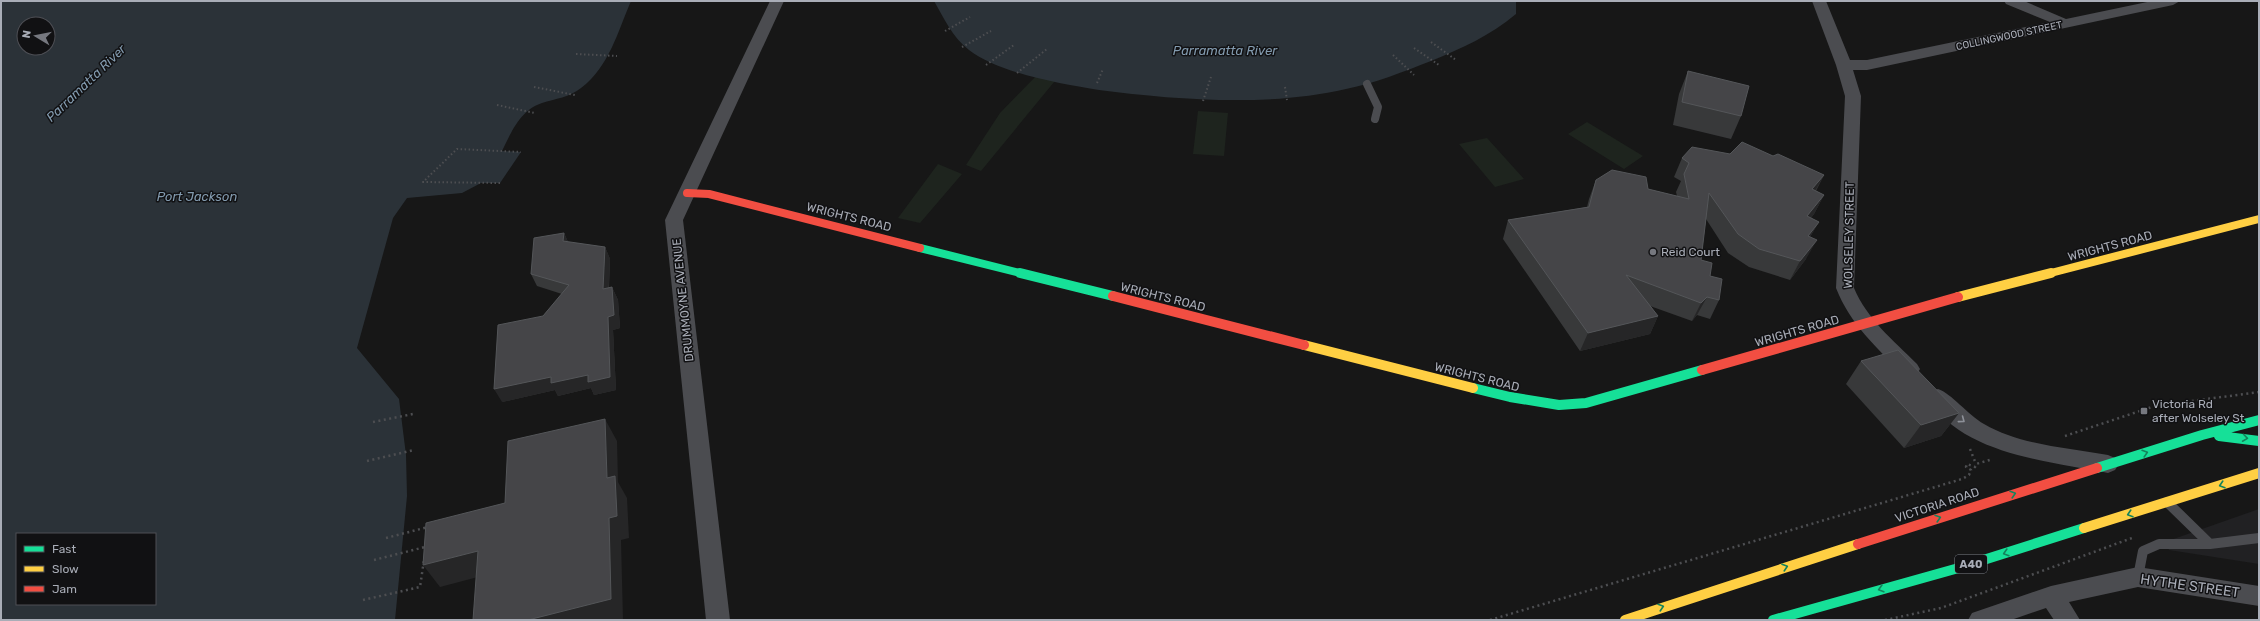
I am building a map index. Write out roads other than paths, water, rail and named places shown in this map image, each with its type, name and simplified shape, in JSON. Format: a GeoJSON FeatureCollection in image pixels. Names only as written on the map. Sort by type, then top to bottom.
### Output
{"type":"FeatureCollection","features":[{"type":"Feature","properties":{"kind":"main road","name":"WRIGHTS ROAD"},"geometry":{"type":"LineString","coordinates":[[687,193],[709,194],[1488,392],[1546,404],[1573,405],[1586,403],[1866,323],[2259,219]]}},
{"type":"Feature","properties":{"kind":"main road","name":"VICTORIA ROAD"},"geometry":{"type":"LineString","coordinates":[[1624,620],[1893,532],[2108,464],[2202,435],[2259,420]]}},
{"type":"Feature","properties":{"kind":"main road"},"geometry":{"type":"LineString","coordinates":[[2202,435],[2259,441]]}},
{"type":"Feature","properties":{"kind":"main road","name":"A40"},"geometry":{"type":"LineString","coordinates":[[1773,620],[1955,569],[2259,473]]}},
{"type":"Feature","properties":{"kind":"street","name":"DRUMMOYNE AVENUE"},"geometry":{"type":"LineString","coordinates":[[718,620],[674,220],[777,1]]}},
{"type":"Feature","properties":{"kind":"street","name":"WOLSELEY STREET"},"geometry":{"type":"LineString","coordinates":[[1819,1],[1851,87],[1853,112],[1845,288],[1852,306],[1866,323],[1962,421],[1991,437],[2021,446],[2108,464]]}},
{"type":"Feature","properties":{"kind":"street"},"geometry":{"type":"LineString","coordinates":[[2010,1],[2054,18],[2063,24]]}},
{"type":"Feature","properties":{"kind":"street","name":"COLLINGWOOD STREET"},"geometry":{"type":"LineString","coordinates":[[1844,65],[1867,65],[2173,1]]}},
{"type":"Feature","properties":{"kind":"street","name":"HYTHE STREET"},"geometry":{"type":"LineString","coordinates":[[1980,620],[2051,596],[2138,577],[2259,596]]}},
{"type":"Feature","properties":{"kind":"street"},"geometry":{"type":"LineString","coordinates":[[2051,596],[2068,620]]}},
{"type":"Feature","properties":{"kind":"lane"},"geometry":{"type":"LineString","coordinates":[[1367,84],[1378,107],[1375,119]]}},
{"type":"Feature","properties":{"kind":"lane"},"geometry":{"type":"LineString","coordinates":[[2167,502],[2210,544]]}},
{"type":"Feature","properties":{"kind":"lane"},"geometry":{"type":"LineString","coordinates":[[2138,577],[2143,552],[2159,544],[2210,544],[2259,538]]}},
{"type":"Feature","properties":{"kind":"water","name":"Port Jackson"},"geometry":{"type":"Polygon","coordinates":[[[1,1],[631,1],[612,48],[599,70],[591,79],[572,94],[534,106],[517,123],[502,151],[521,152],[500,183],[481,183],[462,193],[407,198],[393,218],[357,348],[399,399],[406,455],[407,496],[395,620],[1,620],[1,1]]]}},
{"type":"Feature","properties":{"kind":"water","name":"Parramatta River"},"geometry":{"type":"Polygon","coordinates":[[[934,1],[1516,1],[1516,14],[1496,29],[1465,46],[1431,61],[1368,84],[1316,95],[1255,100],[1223,100],[1160,97],[1099,90],[1049,81],[1013,71],[982,58],[963,45],[949,27],[934,1]]]}},
{"type":"Feature","properties":{"kind":"place","name":"Reid Court"},"geometry":{"type":"Point","coordinates":[1653,252]}},
{"type":"Feature","properties":{"kind":"place","name":"Victoria Rd after Wolseley St"},"geometry":{"type":"Point","coordinates":[2144,411]}}]}
